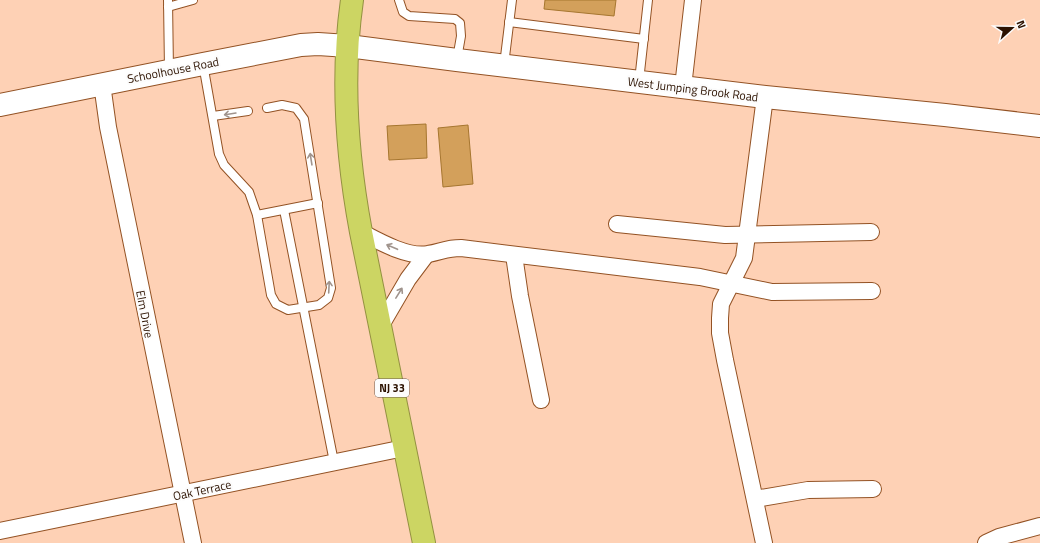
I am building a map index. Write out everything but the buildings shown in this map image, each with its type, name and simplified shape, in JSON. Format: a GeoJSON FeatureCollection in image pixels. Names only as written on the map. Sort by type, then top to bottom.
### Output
{"type":"FeatureCollection","features":[{"type":"Feature","properties":{"kind":"highway","name":"NJ 33"},"geometry":{"type":"LineString","coordinates":[[352,0],[348,46],[348,131],[353,184],[361,232],[424,543]]}},
{"type":"Feature","properties":{"kind":"street"},"geometry":{"type":"LineString","coordinates":[[683,87],[693,0]]}},
{"type":"Feature","properties":{"kind":"street","name":"Schoolhouse Road"},"geometry":{"type":"LineString","coordinates":[[0,105],[301,45],[318,44],[348,46]]}},
{"type":"Feature","properties":{"kind":"street","name":"West Jumping Brook Road"},"geometry":{"type":"LineString","coordinates":[[348,46],[765,97],[938,114],[1040,126]]}},
{"type":"Feature","properties":{"kind":"street","name":"Elm Drive"},"geometry":{"type":"LineString","coordinates":[[102,84],[108,128],[193,543]]}},
{"type":"Feature","properties":{"kind":"street"},"geometry":{"type":"LineString","coordinates":[[764,543],[726,368],[720,333],[720,318],[721,304],[744,258],[765,97]]}},
{"type":"Feature","properties":{"kind":"street"},"geometry":{"type":"LineString","coordinates":[[617,224],[725,235],[871,232]]}},
{"type":"Feature","properties":{"kind":"street"},"geometry":{"type":"LineString","coordinates":[[361,232],[401,251],[426,254],[451,248],[700,277],[772,292],[872,291]]}},
{"type":"Feature","properties":{"kind":"street"},"geometry":{"type":"LineString","coordinates":[[380,326],[408,279],[426,254]]}},
{"type":"Feature","properties":{"kind":"street"},"geometry":{"type":"LineString","coordinates":[[514,255],[520,296],[541,400]]}},
{"type":"Feature","properties":{"kind":"street","name":"Oak Terrace"},"geometry":{"type":"LineString","coordinates":[[0,531],[404,448]]}},
{"type":"Feature","properties":{"kind":"street"},"geometry":{"type":"LineString","coordinates":[[755,499],[808,490],[873,489]]}},
{"type":"Feature","properties":{"kind":"street"},"geometry":{"type":"LineString","coordinates":[[986,543],[999,537],[1040,526]]}},
{"type":"Feature","properties":{"kind":"lane"},"geometry":{"type":"LineString","coordinates":[[169,71],[168,4],[192,0]]}},
{"type":"Feature","properties":{"kind":"lane"},"geometry":{"type":"LineString","coordinates":[[399,0],[402,12],[409,16],[455,18],[460,23],[461,36],[457,60]]}},
{"type":"Feature","properties":{"kind":"lane"},"geometry":{"type":"LineString","coordinates":[[504,66],[512,0]]}},
{"type":"Feature","properties":{"kind":"lane"},"geometry":{"type":"LineString","coordinates":[[638,82],[648,0]]}},
{"type":"Feature","properties":{"kind":"lane"},"geometry":{"type":"LineString","coordinates":[[509,22],[644,39]]}},
{"type":"Feature","properties":{"kind":"lane"},"geometry":{"type":"LineString","coordinates":[[203,64],[219,154],[224,165],[249,192],[257,215],[271,295],[276,304],[288,310],[319,305],[328,298],[331,288],[304,119],[296,108],[282,106],[267,108]]}},
{"type":"Feature","properties":{"kind":"lane"},"geometry":{"type":"LineString","coordinates":[[212,116],[248,111]]}},
{"type":"Feature","properties":{"kind":"lane"},"geometry":{"type":"LineString","coordinates":[[257,215],[318,203]]}},
{"type":"Feature","properties":{"kind":"lane"},"geometry":{"type":"LineString","coordinates":[[284,210],[334,462]]}}]}
